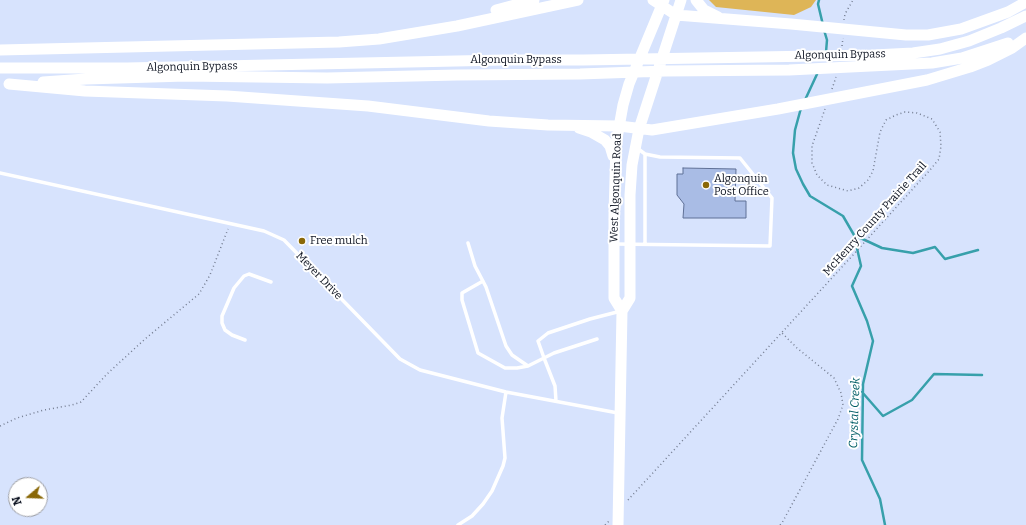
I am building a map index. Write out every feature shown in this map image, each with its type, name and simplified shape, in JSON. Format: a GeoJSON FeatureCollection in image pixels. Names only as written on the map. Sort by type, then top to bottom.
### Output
{"type":"FeatureCollection","features":[{"type":"Feature","properties":{"kind":"main road"},"geometry":{"type":"LineString","coordinates":[[428,30],[454,20],[534,0]]}},
{"type":"Feature","properties":{"kind":"main road"},"geometry":{"type":"LineString","coordinates":[[0,50],[339,42],[380,39],[457,26],[578,0]]}},
{"type":"Feature","properties":{"kind":"main road","name":"West Algonquin Road"},"geometry":{"type":"LineString","coordinates":[[618,525],[622,311],[630,298],[630,195],[632,165],[638,130],[681,0]]}},
{"type":"Feature","properties":{"kind":"main road"},"geometry":{"type":"LineString","coordinates":[[696,0],[704,10],[722,19]]}},
{"type":"Feature","properties":{"kind":"main road"},"geometry":{"type":"LineString","coordinates":[[659,2],[676,15],[906,35],[940,33],[983,22],[1008,12],[1026,2]]}},
{"type":"Feature","properties":{"kind":"main road","name":"West Algonquin Road"},"geometry":{"type":"LineString","coordinates":[[622,311],[614,298],[615,161],[618,126],[629,84],[659,2]]}},
{"type":"Feature","properties":{"kind":"main road","name":"Algonquin Bypass"},"geometry":{"type":"LineString","coordinates":[[5,84],[86,79],[186,76],[327,78],[790,70],[875,61],[940,49],[969,41],[1026,16]]}},
{"type":"Feature","properties":{"kind":"main road"},"geometry":{"type":"LineString","coordinates":[[5,84],[84,91],[226,96],[368,106],[489,121],[618,126],[638,130],[652,130],[778,109],[927,80],[970,67],[1012,48],[1026,37]]}},
{"type":"Feature","properties":{"kind":"main road","name":"Algonquin Bypass"},"geometry":{"type":"LineString","coordinates":[[0,68],[127,68],[495,60],[668,59],[790,56],[932,63],[962,58],[1026,37]]}},
{"type":"Feature","properties":{"kind":"main road"},"geometry":{"type":"LineString","coordinates":[[567,125],[591,132],[605,140],[610,146],[615,161]]}},
{"type":"Feature","properties":{"kind":"lane"},"geometry":{"type":"LineString","coordinates":[[614,244],[770,246],[772,198],[740,158],[660,158],[645,154],[635,147]]}},
{"type":"Feature","properties":{"kind":"lane"},"geometry":{"type":"LineString","coordinates":[[645,154],[645,244]]}},
{"type":"Feature","properties":{"kind":"lane","name":"Meyer Drive"},"geometry":{"type":"LineString","coordinates":[[0,173],[264,231],[284,240],[400,360],[420,370],[506,392],[620,413]]}},
{"type":"Feature","properties":{"kind":"lane"},"geometry":{"type":"LineString","coordinates":[[468,243],[475,266],[483,281],[506,346],[512,355],[528,366]]}},
{"type":"Feature","properties":{"kind":"lane"},"geometry":{"type":"LineString","coordinates":[[245,340],[232,335],[225,330],[222,323],[222,316],[234,288],[244,276],[249,274],[271,282]]}},
{"type":"Feature","properties":{"kind":"lane"},"geometry":{"type":"LineString","coordinates":[[483,281],[462,293],[462,300],[478,353],[505,368],[528,366],[554,353],[597,339]]}},
{"type":"Feature","properties":{"kind":"lane"},"geometry":{"type":"LineString","coordinates":[[556,401],[555,386],[538,341],[548,333],[590,319],[622,311]]}},
{"type":"Feature","properties":{"kind":"lane"},"geometry":{"type":"LineString","coordinates":[[458,525],[472,516],[483,504],[492,491],[503,466],[505,458],[502,418],[506,392]]}},
{"type":"Feature","properties":{"kind":"path"},"geometry":{"type":"LineString","coordinates":[[844,21],[845,14],[853,0]]}},
{"type":"Feature","properties":{"kind":"path"},"geometry":{"type":"LineString","coordinates":[[842,52],[843,36]]}},
{"type":"Feature","properties":{"kind":"path"},"geometry":{"type":"LineString","coordinates":[[830,94],[838,72]]}},
{"type":"Feature","properties":{"kind":"path","name":"McHenry County Prairie Trail"},"geometry":{"type":"LineString","coordinates":[[652,475],[854,255],[939,159],[941,146],[940,132],[932,119],[917,112],[905,112],[886,120],[880,132],[873,171],[868,180],[859,188],[848,191],[827,185],[817,175],[812,163],[812,146],[825,109]]}},
{"type":"Feature","properties":{"kind":"path"},"geometry":{"type":"LineString","coordinates":[[0,426],[17,418],[44,410],[81,402],[107,374],[145,339],[199,294],[210,275],[230,224]]}},
{"type":"Feature","properties":{"kind":"path"},"geometry":{"type":"LineString","coordinates":[[780,525],[838,419],[843,405],[841,393],[834,378],[797,348],[782,333]]}},
{"type":"Feature","properties":{"kind":"shaded area"},"geometry":{"type":"Polygon","coordinates":[[[709,0],[816,0],[811,7],[794,15],[716,7],[709,0]]]}},
{"type":"Feature","properties":{"kind":"building","name":"Algonquin Post Office"},"geometry":{"type":"Polygon","coordinates":[[[683,168],[736,169],[735,201],[746,201],[746,218],[683,218],[684,204],[677,195],[677,174],[683,174],[683,168]]]}},
{"type":"Feature","properties":{"kind":"waterway","name":"Crystal Creek"},"geometry":{"type":"LineString","coordinates":[[819,0],[818,4],[823,25]]}},
{"type":"Feature","properties":{"kind":"waterway","name":"Crystal Creek"},"geometry":{"type":"LineString","coordinates":[[824,30],[827,40],[826,52]]}},
{"type":"Feature","properties":{"kind":"waterway","name":"Crystal Creek"},"geometry":{"type":"LineString","coordinates":[[805,100],[818,72]]}},
{"type":"Feature","properties":{"kind":"waterway","name":"Crystal Creek"},"geometry":{"type":"LineString","coordinates":[[801,108],[795,130],[793,153],[796,169],[810,196],[843,216],[854,235],[861,266],[852,286],[867,321],[873,341],[863,384],[862,460],[880,499],[885,525]]}},
{"type":"Feature","properties":{"kind":"waterway"},"geometry":{"type":"LineString","coordinates":[[854,235],[882,248],[913,253],[935,247],[945,259],[978,250]]}},
{"type":"Feature","properties":{"kind":"waterway"},"geometry":{"type":"LineString","coordinates":[[862,392],[883,416],[912,400],[934,374],[982,375]]}},
{"type":"Feature","properties":{"kind":"place","name":"Algonquin Post Office"},"geometry":{"type":"Point","coordinates":[706,185]}},
{"type":"Feature","properties":{"kind":"place","name":"Free mulch"},"geometry":{"type":"Point","coordinates":[302,241]}}]}
